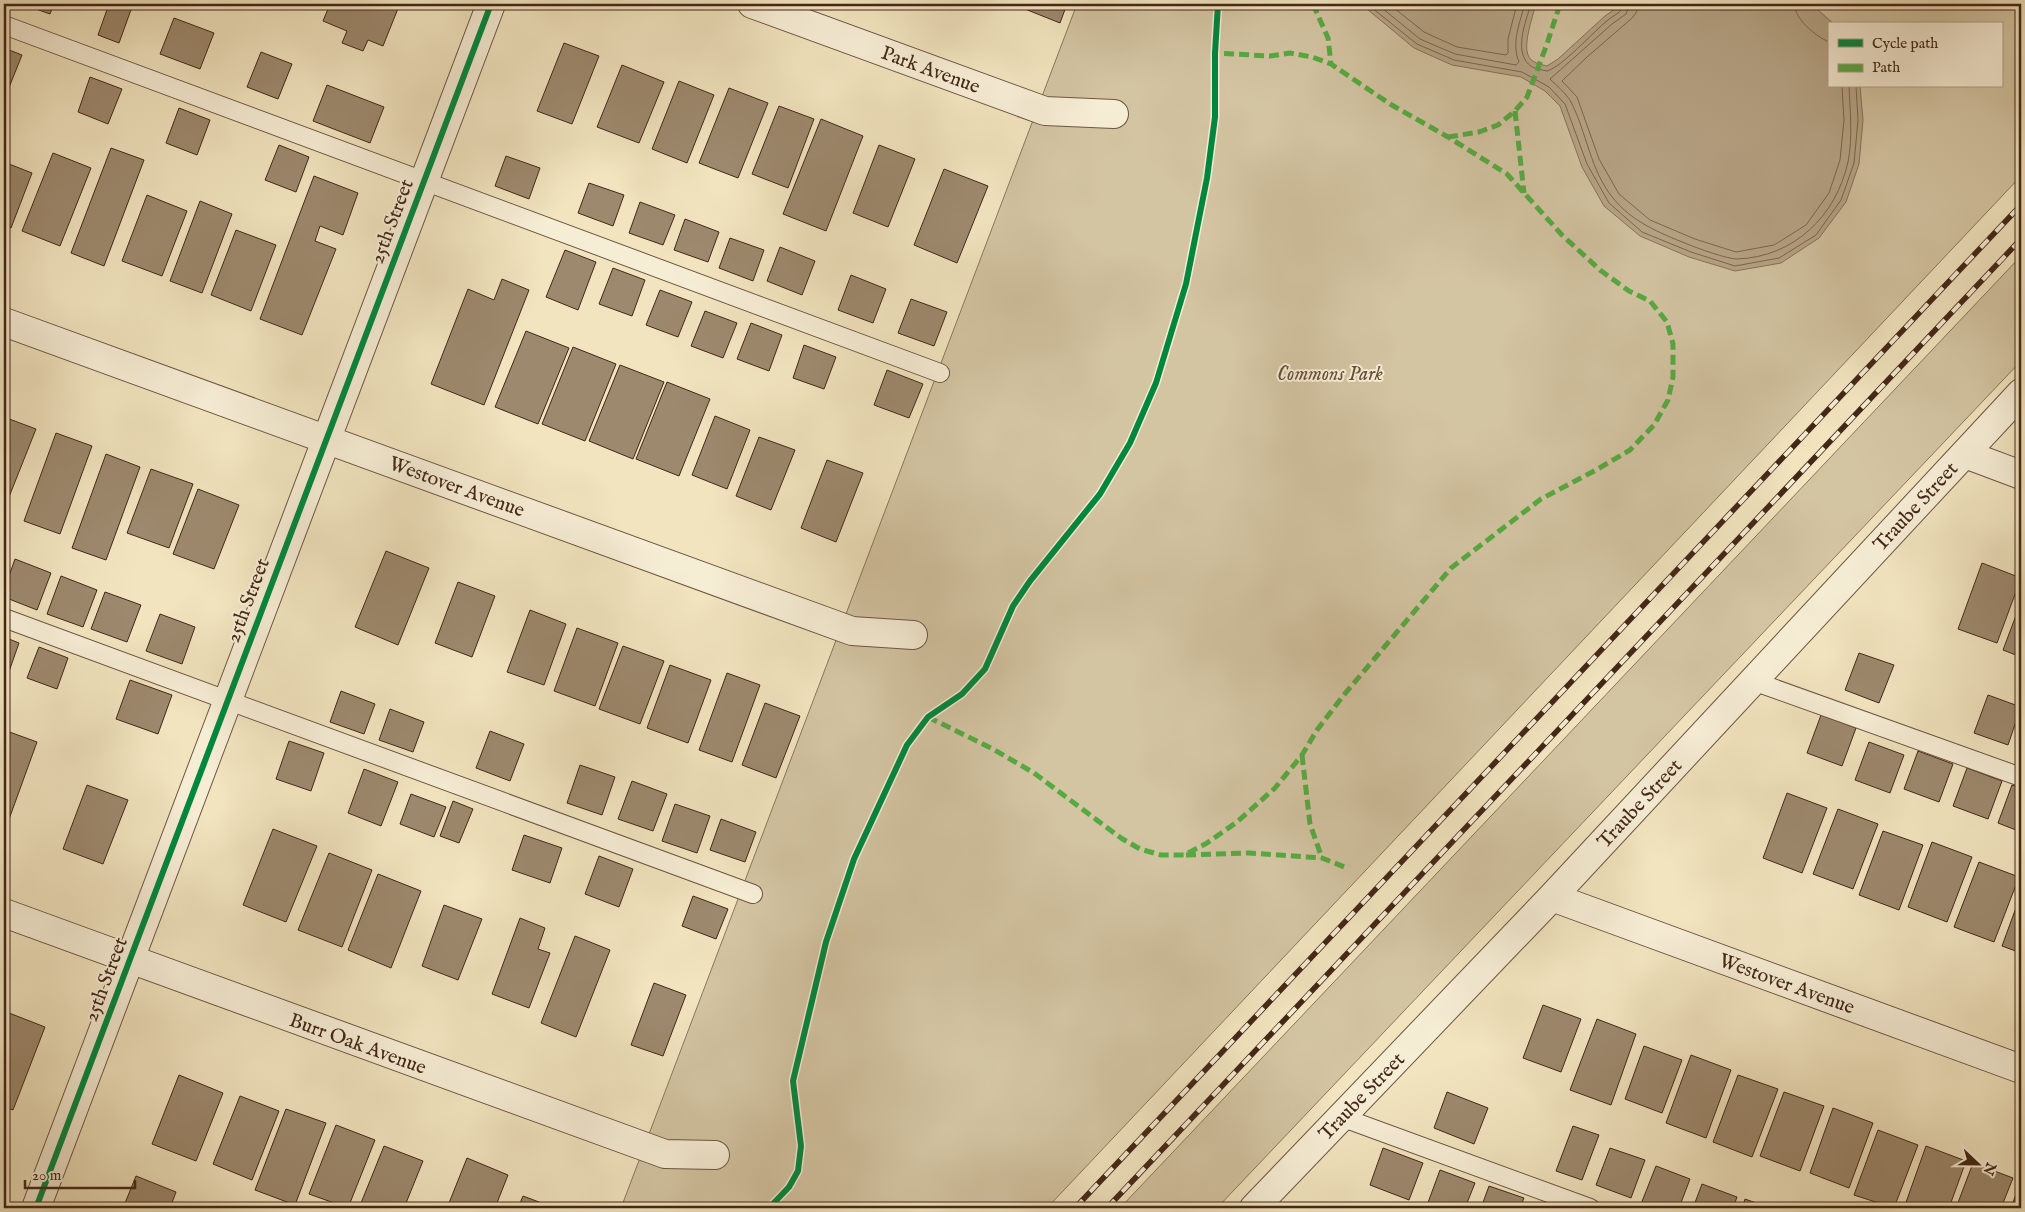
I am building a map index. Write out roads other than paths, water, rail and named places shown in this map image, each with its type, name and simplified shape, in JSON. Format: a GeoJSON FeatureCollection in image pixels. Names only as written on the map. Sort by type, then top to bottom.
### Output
{"type":"FeatureCollection","features":[{"type":"Feature","properties":{"kind":"street","name":"25th Street"},"geometry":{"type":"LineString","coordinates":[[36,1208],[491,4]]}},
{"type":"Feature","properties":{"kind":"street","name":"Park Avenue"},"geometry":{"type":"LineString","coordinates":[[752,4],[1045,111],[1114,114]]}},
{"type":"Feature","properties":{"kind":"street","name":"Westover Avenue"},"geometry":{"type":"LineString","coordinates":[[4,322],[852,631],[913,635]]}},
{"type":"Feature","properties":{"kind":"street","name":"Traube Street"},"geometry":{"type":"LineString","coordinates":[[1254,1208],[1552,896],[2021,394]]}},
{"type":"Feature","properties":{"kind":"street"},"geometry":{"type":"LineString","coordinates":[[1964,454],[2021,475]]}},
{"type":"Feature","properties":{"kind":"street","name":"Westover Avenue"},"geometry":{"type":"LineString","coordinates":[[1552,896],[2021,1069]]}},
{"type":"Feature","properties":{"kind":"street","name":"Burr Oak Avenue"},"geometry":{"type":"LineString","coordinates":[[4,913],[665,1154],[715,1155]]}},
{"type":"Feature","properties":{"kind":"lane"},"geometry":{"type":"LineString","coordinates":[[4,25],[940,373]]}},
{"type":"Feature","properties":{"kind":"lane"},"geometry":{"type":"LineString","coordinates":[[4,618],[753,894]]}},
{"type":"Feature","properties":{"kind":"lane"},"geometry":{"type":"LineString","coordinates":[[1753,681],[2021,777]]}},
{"type":"Feature","properties":{"kind":"lane"},"geometry":{"type":"LineString","coordinates":[[1341,1116],[1590,1208]]}},
{"type":"Feature","properties":{"kind":"water"},"geometry":{"type":"Polygon","coordinates":[[[1361,4],[1536,4],[1529,30],[1527,50],[1531,60],[1547,66],[1558,59],[1605,16],[1622,4],[1811,4],[1832,22],[1828,22],[1828,88],[1860,88],[1863,120],[1859,164],[1846,202],[1819,238],[1781,263],[1735,271],[1689,257],[1640,236],[1604,206],[1582,167],[1560,106],[1545,91],[1521,77],[1452,65],[1414,48],[1361,4]]]}},
{"type":"Feature","properties":{"kind":"railway"},"geometry":{"type":"LineString","coordinates":[[1075,1208],[2021,205]]}},
{"type":"Feature","properties":{"kind":"railway"},"geometry":{"type":"LineString","coordinates":[[1107,1208],[2021,239]]}},
{"type":"Feature","properties":{"kind":"park label","name":"Commons Park"},"geometry":{"type":"Point","coordinates":[1330,373]}}]}
